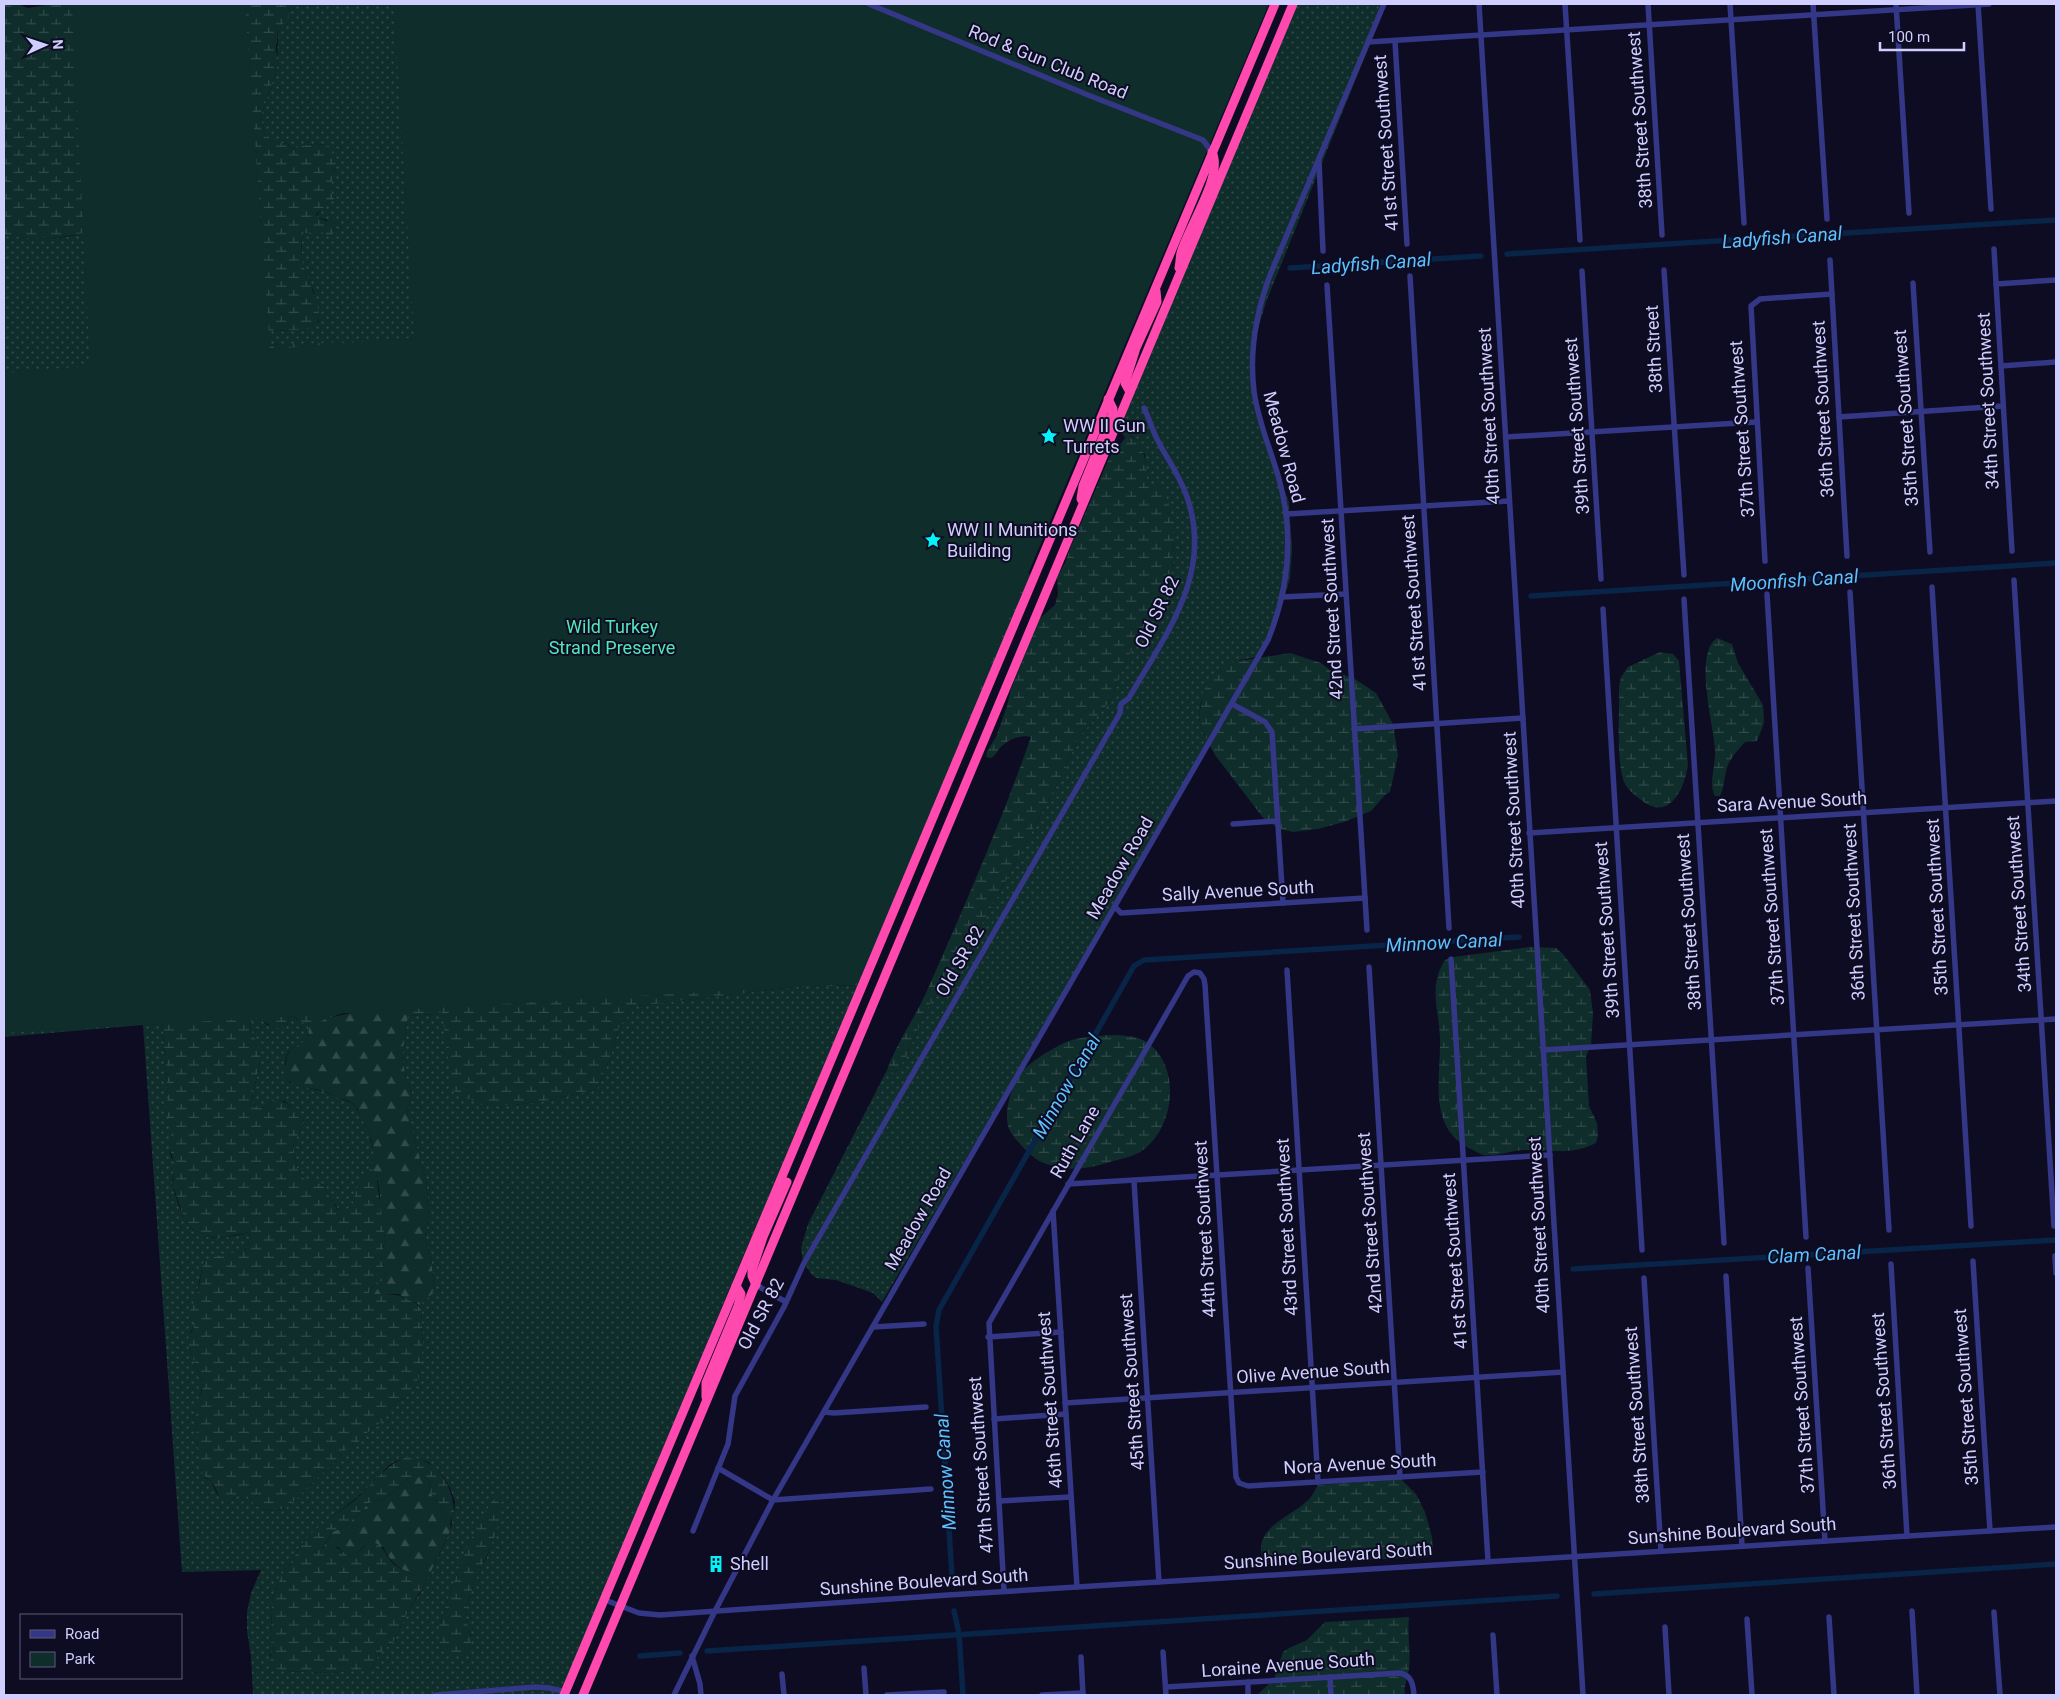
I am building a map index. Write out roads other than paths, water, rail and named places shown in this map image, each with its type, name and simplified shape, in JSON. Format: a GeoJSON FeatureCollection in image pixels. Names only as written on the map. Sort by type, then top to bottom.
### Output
{"type":"FeatureCollection","features":[{"type":"Feature","properties":{"kind":"highway"},"geometry":{"type":"LineString","coordinates":[[565,1693],[1275,4]]}},
{"type":"Feature","properties":{"kind":"highway"},"geometry":{"type":"LineString","coordinates":[[583,1695],[1293,4]]}},
{"type":"Feature","properties":{"kind":"highway"},"geometry":{"type":"LineString","coordinates":[[1178,279],[1181,253],[1216,166],[1212,152]]}},
{"type":"Feature","properties":{"kind":"highway"},"geometry":{"type":"LineString","coordinates":[[1130,392],[1125,383],[1126,377],[1136,348],[1157,302],[1155,288]]}},
{"type":"Feature","properties":{"kind":"highway"},"geometry":{"type":"LineString","coordinates":[[1079,514],[1083,486],[1112,415],[1113,409],[1108,399]]}},
{"type":"Feature","properties":{"kind":"highway"},"geometry":{"type":"LineString","coordinates":[[756,1285],[752,1276],[752,1270],[763,1237],[795,1163],[795,1148]]}},
{"type":"Feature","properties":{"kind":"highway"},"geometry":{"type":"LineString","coordinates":[[706,1402],[706,1383],[738,1306],[740,1294],[736,1286]]}},
{"type":"Feature","properties":{"kind":"street","name":"Rod & Gun Club Road"},"geometry":{"type":"LineString","coordinates":[[869,4],[1095,98],[1203,140],[1212,152]]}},
{"type":"Feature","properties":{"kind":"street","name":"Meadow Road"},"geometry":{"type":"LineString","coordinates":[[674,1695],[692,1656],[773,1500],[1268,640],[1282,597],[1288,553],[1287,514],[1279,479],[1256,405],[1252,375],[1253,341],[1263,294],[1384,4]]}},
{"type":"Feature","properties":{"kind":"street","name":"40th Street Southwest"},"geometry":{"type":"LineString","coordinates":[[1479,4],[1583,1695]]}},
{"type":"Feature","properties":{"kind":"street"},"geometry":{"type":"LineString","coordinates":[[1565,4],[1580,240]]}},
{"type":"Feature","properties":{"kind":"street","name":"38th Street Southwest"},"geometry":{"type":"LineString","coordinates":[[1648,4],[1662,234]]}},
{"type":"Feature","properties":{"kind":"street"},"geometry":{"type":"LineString","coordinates":[[1730,4],[1744,223]]}},
{"type":"Feature","properties":{"kind":"street"},"geometry":{"type":"LineString","coordinates":[[1813,4],[1827,219]]}},
{"type":"Feature","properties":{"kind":"street"},"geometry":{"type":"LineString","coordinates":[[1978,4],[1991,209]]}},
{"type":"Feature","properties":{"kind":"street"},"geometry":{"type":"LineString","coordinates":[[1368,42],[1731,20],[1896,7],[1989,4]]}},
{"type":"Feature","properties":{"kind":"street"},"geometry":{"type":"LineString","coordinates":[[1896,7],[1909,213]]}},
{"type":"Feature","properties":{"kind":"street","name":"41st Street Southwest"},"geometry":{"type":"LineString","coordinates":[[1395,40],[1407,244]]}},
{"type":"Feature","properties":{"kind":"street"},"geometry":{"type":"LineString","coordinates":[[1318,159],[1323,251]]}},
{"type":"Feature","properties":{"kind":"street","name":"34th Street Southwest"},"geometry":{"type":"LineString","coordinates":[[1994,249],[2012,551]]}},
{"type":"Feature","properties":{"kind":"street","name":"36th Street Southwest"},"geometry":{"type":"LineString","coordinates":[[1830,260],[1847,556]]}},
{"type":"Feature","properties":{"kind":"street","name":"38th Street"},"geometry":{"type":"LineString","coordinates":[[1664,270],[1674,427]]}},
{"type":"Feature","properties":{"kind":"street","name":"39th Street Southwest"},"geometry":{"type":"LineString","coordinates":[[1582,271],[1602,579]]}},
{"type":"Feature","properties":{"kind":"street","name":"41st Street Southwest"},"geometry":{"type":"LineString","coordinates":[[1410,276],[1449,928]]}},
{"type":"Feature","properties":{"kind":"street"},"geometry":{"type":"LineString","coordinates":[[1996,284],[2056,280]]}},
{"type":"Feature","properties":{"kind":"street","name":"35th Street Southwest"},"geometry":{"type":"LineString","coordinates":[[1914,283],[1930,552]]}},
{"type":"Feature","properties":{"kind":"street","name":"42nd Street Southwest"},"geometry":{"type":"LineString","coordinates":[[1327,285],[1367,930]]}},
{"type":"Feature","properties":{"kind":"street","name":"37th Street Southwest"},"geometry":{"type":"LineString","coordinates":[[1765,561],[1750,312],[1754,301],[1760,299],[1832,294]]}},
{"type":"Feature","properties":{"kind":"street"},"geometry":{"type":"LineString","coordinates":[[2001,366],[2056,362]]}},
{"type":"Feature","properties":{"kind":"street"},"geometry":{"type":"LineString","coordinates":[[1839,417],[2003,406]]}},
{"type":"Feature","properties":{"kind":"street","name":"Old SR 82"},"geometry":{"type":"LineString","coordinates":[[693,1531],[728,1444],[735,1396],[786,1302],[804,1264],[1120,713],[1121,704],[1129,698],[1174,620],[1186,593],[1194,558],[1195,534],[1192,512],[1181,481],[1156,438],[1144,408]]}},
{"type":"Feature","properties":{"kind":"street"},"geometry":{"type":"LineString","coordinates":[[1506,437],[1756,422]]}},
{"type":"Feature","properties":{"kind":"street"},"geometry":{"type":"LineString","coordinates":[[1674,427],[1684,574]]}},
{"type":"Feature","properties":{"kind":"street"},"geometry":{"type":"LineString","coordinates":[[1287,514],[1509,501]]}},
{"type":"Feature","properties":{"kind":"street","name":"34th Street Southwest"},"geometry":{"type":"LineString","coordinates":[[2014,580],[2054,1226]]}},
{"type":"Feature","properties":{"kind":"street","name":"35th Street Southwest"},"geometry":{"type":"LineString","coordinates":[[1932,587],[1971,1226]]}},
{"type":"Feature","properties":{"kind":"street","name":"36th Street Southwest"},"geometry":{"type":"LineString","coordinates":[[1850,592],[1889,1230]]}},
{"type":"Feature","properties":{"kind":"street"},"geometry":{"type":"LineString","coordinates":[[1282,597],[1346,594]]}},
{"type":"Feature","properties":{"kind":"street","name":"37th Street Southwest"},"geometry":{"type":"LineString","coordinates":[[1767,594],[1806,1237]]}},
{"type":"Feature","properties":{"kind":"street","name":"38th Street Southwest"},"geometry":{"type":"LineString","coordinates":[[1684,599],[1724,1243]]}},
{"type":"Feature","properties":{"kind":"street","name":"39th Street Southwest"},"geometry":{"type":"LineString","coordinates":[[1603,609],[1642,1250]]}},
{"type":"Feature","properties":{"kind":"street"},"geometry":{"type":"LineString","coordinates":[[1232,704],[1265,722],[1272,732],[1283,903]]}},
{"type":"Feature","properties":{"kind":"street"},"geometry":{"type":"LineString","coordinates":[[1354,728],[1523,718]]}},
{"type":"Feature","properties":{"kind":"street","name":"Sara Avenue South"},"geometry":{"type":"LineString","coordinates":[[1530,833],[2056,801]]}},
{"type":"Feature","properties":{"kind":"street"},"geometry":{"type":"LineString","coordinates":[[1233,824],[1277,821]]}},
{"type":"Feature","properties":{"kind":"street","name":"Sally Avenue South"},"geometry":{"type":"LineString","coordinates":[[1115,907],[1121,912],[1364,898]]}},
{"type":"Feature","properties":{"kind":"street","name":"41st Street Southwest"},"geometry":{"type":"LineString","coordinates":[[1451,959],[1488,1562]]}},
{"type":"Feature","properties":{"kind":"street","name":"42nd Street Southwest"},"geometry":{"type":"LineString","coordinates":[[1369,967],[1400,1477]]}},
{"type":"Feature","properties":{"kind":"street","name":"43rd Street Southwest"},"geometry":{"type":"LineString","coordinates":[[1287,970],[1318,1482]]}},
{"type":"Feature","properties":{"kind":"street","name":"Ruth Lane"},"geometry":{"type":"LineString","coordinates":[[988,1337],[989,1323],[995,1311],[1188,976],[1194,972],[1200,973]]}},
{"type":"Feature","properties":{"kind":"street","name":"44th Street Southwest"},"geometry":{"type":"LineString","coordinates":[[1200,973],[1205,985],[1230,1392],[1236,1477],[1239,1483]]}},
{"type":"Feature","properties":{"kind":"street"},"geometry":{"type":"LineString","coordinates":[[1543,1050],[2056,1019]]}},
{"type":"Feature","properties":{"kind":"street"},"geometry":{"type":"LineString","coordinates":[[1068,1184],[1550,1155]]}},
{"type":"Feature","properties":{"kind":"street","name":"45th Street Southwest"},"geometry":{"type":"LineString","coordinates":[[1134,1181],[1158,1582]]}},
{"type":"Feature","properties":{"kind":"street","name":"46th Street Southwest"},"geometry":{"type":"LineString","coordinates":[[1053,1210],[1077,1587]]}},
{"type":"Feature","properties":{"kind":"street"},"geometry":{"type":"LineString","coordinates":[[2055,1256],[2056,1273]]}},
{"type":"Feature","properties":{"kind":"street","name":"35th Street Southwest"},"geometry":{"type":"LineString","coordinates":[[1973,1260],[1990,1531]]}},
{"type":"Feature","properties":{"kind":"street","name":"36th Street Southwest"},"geometry":{"type":"LineString","coordinates":[[1891,1264],[1907,1536]]}},
{"type":"Feature","properties":{"kind":"street","name":"37th Street Southwest"},"geometry":{"type":"LineString","coordinates":[[1808,1268],[1825,1541]]}},
{"type":"Feature","properties":{"kind":"street"},"geometry":{"type":"LineString","coordinates":[[1726,1276],[1742,1546]]}},
{"type":"Feature","properties":{"kind":"street","name":"38th Street Southwest"},"geometry":{"type":"LineString","coordinates":[[1644,1278],[1661,1551]]}},
{"type":"Feature","properties":{"kind":"street"},"geometry":{"type":"LineString","coordinates":[[756,1285],[786,1302]]}},
{"type":"Feature","properties":{"kind":"street"},"geometry":{"type":"LineString","coordinates":[[873,1327],[924,1324]]}},
{"type":"Feature","properties":{"kind":"street"},"geometry":{"type":"LineString","coordinates":[[988,1337],[1061,1332]]}},
{"type":"Feature","properties":{"kind":"street","name":"47th Street Southwest"},"geometry":{"type":"LineString","coordinates":[[988,1337],[1004,1591]]}},
{"type":"Feature","properties":{"kind":"street","name":"Olive Avenue South"},"geometry":{"type":"LineString","coordinates":[[1065,1403],[1563,1372]]}},
{"type":"Feature","properties":{"kind":"street"},"geometry":{"type":"LineString","coordinates":[[824,1412],[926,1407]]}},
{"type":"Feature","properties":{"kind":"street"},"geometry":{"type":"LineString","coordinates":[[994,1419],[1066,1414]]}},
{"type":"Feature","properties":{"kind":"street"},"geometry":{"type":"LineString","coordinates":[[718,1468],[773,1500],[931,1489]]}},
{"type":"Feature","properties":{"kind":"street","name":"Nora Avenue South"},"geometry":{"type":"LineString","coordinates":[[1239,1483],[1248,1486],[1483,1472]]}},
{"type":"Feature","properties":{"kind":"street"},"geometry":{"type":"LineString","coordinates":[[998,1501],[1071,1497]]}},
{"type":"Feature","properties":{"kind":"street","name":"Sunshine Boulevard South"},"geometry":{"type":"LineString","coordinates":[[605,1600],[639,1613],[653,1615],[1004,1591],[2056,1527]]}},
{"type":"Feature","properties":{"kind":"street"},"geometry":{"type":"LineString","coordinates":[[1912,1612],[1917,1695]]}},
{"type":"Feature","properties":{"kind":"street"},"geometry":{"type":"LineString","coordinates":[[1994,1612],[2000,1695]]}},
{"type":"Feature","properties":{"kind":"street"},"geometry":{"type":"LineString","coordinates":[[1830,1618],[1834,1695]]}},
{"type":"Feature","properties":{"kind":"street"},"geometry":{"type":"LineString","coordinates":[[1747,1619],[1752,1695]]}},
{"type":"Feature","properties":{"kind":"street"},"geometry":{"type":"LineString","coordinates":[[1665,1627],[1669,1695]]}},
{"type":"Feature","properties":{"kind":"street"},"geometry":{"type":"LineString","coordinates":[[1493,1635],[1497,1695]]}},
{"type":"Feature","properties":{"kind":"street"},"geometry":{"type":"LineString","coordinates":[[1163,1652],[1166,1695]]}},
{"type":"Feature","properties":{"kind":"street"},"geometry":{"type":"LineString","coordinates":[[692,1656],[701,1695]]}},
{"type":"Feature","properties":{"kind":"street"},"geometry":{"type":"LineString","coordinates":[[1042,1695],[1083,1694],[1081,1657]]}},
{"type":"Feature","properties":{"kind":"street"},"geometry":{"type":"LineString","coordinates":[[864,1668],[866,1695]]}},
{"type":"Feature","properties":{"kind":"street","name":"Loraine Avenue South"},"geometry":{"type":"LineString","coordinates":[[1166,1688],[1400,1673],[1411,1679],[1414,1695]]}},
{"type":"Feature","properties":{"kind":"street"},"geometry":{"type":"LineString","coordinates":[[782,1674],[784,1695]]}},
{"type":"Feature","properties":{"kind":"street"},"geometry":{"type":"LineString","coordinates":[[1330,1677],[1331,1695]]}},
{"type":"Feature","properties":{"kind":"street"},"geometry":{"type":"LineString","coordinates":[[1248,1682],[1248,1695]]}},
{"type":"Feature","properties":{"kind":"street"},"geometry":{"type":"LineString","coordinates":[[436,1695],[535,1687],[550,1688],[565,1693]]}},
{"type":"Feature","properties":{"kind":"street"},"geometry":{"type":"LineString","coordinates":[[887,1695],[944,1692]]}},
{"type":"Feature","properties":{"kind":"waterway","name":"Ladyfish Canal"},"geometry":{"type":"LineString","coordinates":[[1507,254],[2056,220]]}},
{"type":"Feature","properties":{"kind":"waterway","name":"Ladyfish Canal"},"geometry":{"type":"LineString","coordinates":[[1290,268],[1481,256]]}},
{"type":"Feature","properties":{"kind":"waterway","name":"Moonfish Canal"},"geometry":{"type":"LineString","coordinates":[[1531,596],[2056,563]]}},
{"type":"Feature","properties":{"kind":"waterway","name":"Minnow Canal"},"geometry":{"type":"LineString","coordinates":[[952,1576],[936,1326],[939,1310],[1134,966],[1144,960],[1519,937]]}},
{"type":"Feature","properties":{"kind":"waterway","name":"Clam Canal"},"geometry":{"type":"LineString","coordinates":[[1573,1269],[2056,1240]]}},
{"type":"Feature","properties":{"kind":"waterway"},"geometry":{"type":"LineString","coordinates":[[1594,1594],[2056,1564]]}},
{"type":"Feature","properties":{"kind":"waterway"},"geometry":{"type":"LineString","coordinates":[[707,1651],[1557,1596]]}},
{"type":"Feature","properties":{"kind":"waterway"},"geometry":{"type":"LineString","coordinates":[[954,1611],[959,1633],[963,1695]]}},
{"type":"Feature","properties":{"kind":"waterway"},"geometry":{"type":"LineString","coordinates":[[640,1656],[680,1653]]}},
{"type":"Feature","properties":{"kind":"place","name":"WW II Gun Turrets"},"geometry":{"type":"Point","coordinates":[1049,436]}},
{"type":"Feature","properties":{"kind":"place","name":"WW II Munitions Building"},"geometry":{"type":"Point","coordinates":[933,540]}},
{"type":"Feature","properties":{"kind":"place","name":"Shell"},"geometry":{"type":"Point","coordinates":[716,1564]}},
{"type":"Feature","properties":{"kind":"park label","name":"Wild Turkey Strand Preserve"},"geometry":{"type":"Point","coordinates":[612,638]}}]}
